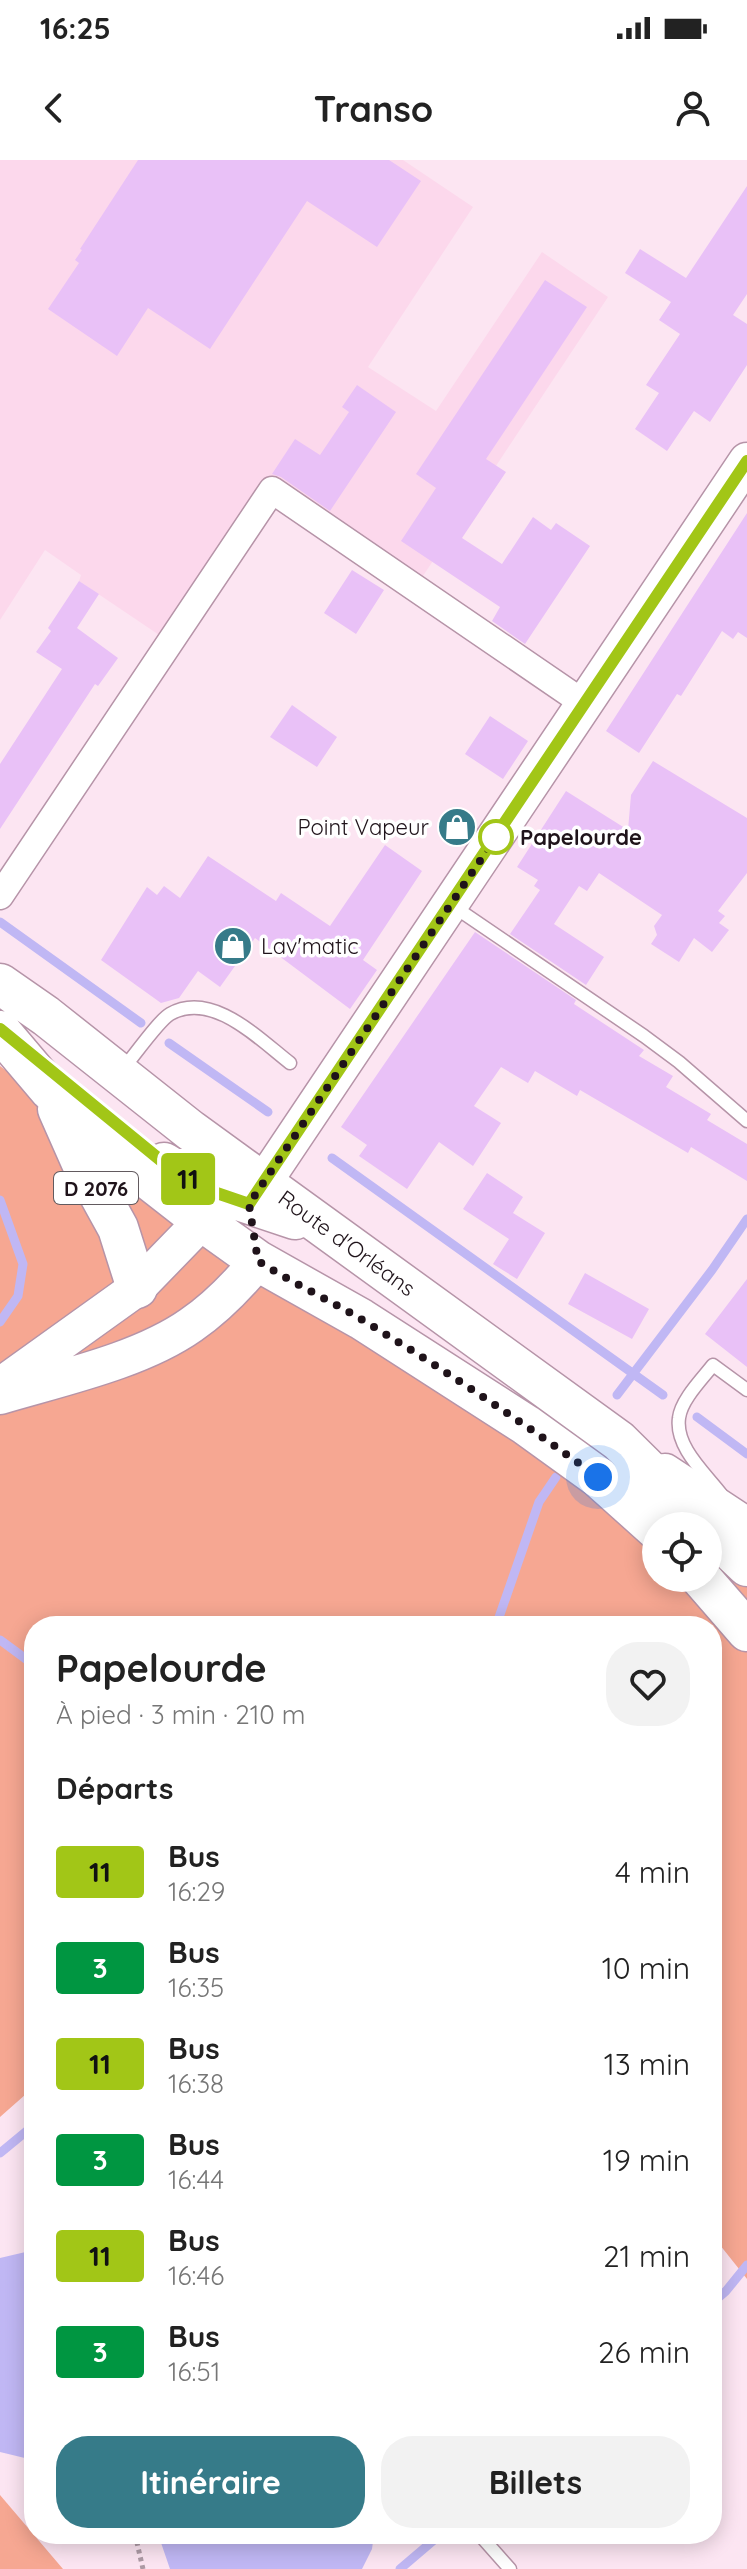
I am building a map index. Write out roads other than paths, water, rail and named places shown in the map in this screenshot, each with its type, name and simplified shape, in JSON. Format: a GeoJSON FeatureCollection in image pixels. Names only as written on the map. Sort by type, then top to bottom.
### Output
{"type":"FeatureCollection","features":[{"type":"Feature","properties":{"kind":"main road"},"geometry":{"type":"LineString","coordinates":[[0,1387],[137,1288],[202,1221],[257,1194],[747,461]]}},
{"type":"Feature","properties":{"kind":"main road","name":"Route d'Orléans"},"geometry":{"type":"LineString","coordinates":[[0,984],[46,1016],[190,1130],[257,1194],[326,1229],[619,1441],[729,1539]]}},
{"type":"Feature","properties":{"kind":"main road","name":"D 2076"},"geometry":{"type":"LineString","coordinates":[[0,1030],[175,1172],[208,1190],[257,1194]]}},
{"type":"Feature","properties":{"kind":"main road","name":"D 2076"},"geometry":{"type":"LineString","coordinates":[[0,1030],[50,1090],[115,1153],[202,1221],[258,1261],[439,1367],[598,1477],[658,1512]]}},
{"type":"Feature","properties":{"kind":"main road","name":"D 2076"},"geometry":{"type":"LineString","coordinates":[[50,1090],[81,1161],[118,1228],[137,1288]]}},
{"type":"Feature","properties":{"kind":"main road"},"geometry":{"type":"LineString","coordinates":[[0,1396],[155,1346],[192,1325],[240,1283],[258,1261],[257,1194]]}},
{"type":"Feature","properties":{"kind":"main road","name":"D 2076"},"geometry":{"type":"LineString","coordinates":[[598,1477],[642,1516]]}},
{"type":"Feature","properties":{"kind":"main road"},"geometry":{"type":"LineString","coordinates":[[714,1592],[747,1631]]}},
{"type":"Feature","properties":{"kind":"street"},"geometry":{"type":"LineString","coordinates":[[0,896],[272,490],[585,704]]}},
{"type":"Feature","properties":{"kind":"lane"},"geometry":{"type":"LineString","coordinates":[[451,905],[644,1036],[747,1121]]}},
{"type":"Feature","properties":{"kind":"lane"},"geometry":{"type":"LineString","coordinates":[[119,1073],[169,1014],[193,1008],[222,1011],[290,1063]]}},
{"type":"Feature","properties":{"kind":"lane"},"geometry":{"type":"LineString","coordinates":[[729,1539],[682,1442],[678,1417],[713,1365],[747,1390]]}},
{"type":"Feature","properties":{"kind":"lane"},"geometry":{"type":"LineString","coordinates":[[488,2544],[510,2569]]}},
{"type":"Feature","properties":{"kind":"waterway"},"geometry":{"type":"LineString","coordinates":[[0,922],[141,1023]]}},
{"type":"Feature","properties":{"kind":"waterway"},"geometry":{"type":"LineString","coordinates":[[169,1043],[268,1112]]}},
{"type":"Feature","properties":{"kind":"waterway"},"geometry":{"type":"LineString","coordinates":[[332,1158],[663,1395]]}},
{"type":"Feature","properties":{"kind":"waterway"},"geometry":{"type":"LineString","coordinates":[[0,1200],[23,1264],[18,1296],[0,1322]]}},
{"type":"Feature","properties":{"kind":"waterway"},"geometry":{"type":"LineString","coordinates":[[617,1395],[747,1219]]}},
{"type":"Feature","properties":{"kind":"waterway"},"geometry":{"type":"LineString","coordinates":[[697,1417],[747,1454]]}},
{"type":"Feature","properties":{"kind":"waterway"},"geometry":{"type":"LineString","coordinates":[[499,1616],[539,1502],[556,1477]]}},
{"type":"Feature","properties":{"kind":"waterway"},"geometry":{"type":"LineString","coordinates":[[0,1640],[24,1658]]}},
{"type":"Feature","properties":{"kind":"waterway"},"geometry":{"type":"LineString","coordinates":[[0,2153],[24,2133]]}},
{"type":"Feature","properties":{"kind":"waterway"},"geometry":{"type":"LineString","coordinates":[[722,2294],[747,2265]]}},
{"type":"Feature","properties":{"kind":"waterway"},"geometry":{"type":"LineString","coordinates":[[400,2569],[429,2544]]}},
{"type":"Feature","properties":{"kind":"place","name":"Point Vapeur"},"geometry":{"type":"Point","coordinates":[457,827]}},
{"type":"Feature","properties":{"kind":"place","name":"Papelourde"},"geometry":{"type":"Point","coordinates":[496,837]}},
{"type":"Feature","properties":{"kind":"place","name":"Lav'matic"},"geometry":{"type":"Point","coordinates":[233,946]}}]}
